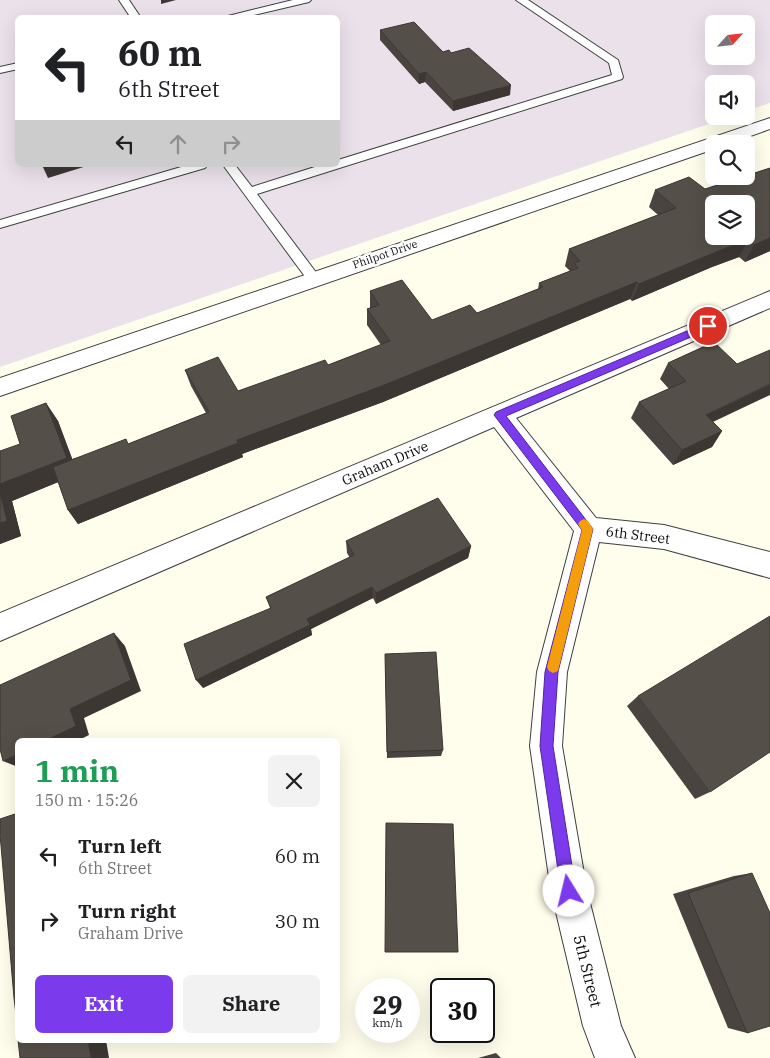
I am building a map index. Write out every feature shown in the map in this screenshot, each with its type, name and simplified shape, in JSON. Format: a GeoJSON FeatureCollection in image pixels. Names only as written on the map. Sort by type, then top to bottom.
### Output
{"type":"FeatureCollection","features":[{"type":"Feature","properties":{"kind":"street","name":"Philpot Drive"},"geometry":{"type":"LineString","coordinates":[[0,387],[770,123]]}},
{"type":"Feature","properties":{"kind":"street","name":"Graham Drive"},"geometry":{"type":"LineString","coordinates":[[0,627],[770,299]]}},
{"type":"Feature","properties":{"kind":"street","name":"6th Street"},"geometry":{"type":"LineString","coordinates":[[499,415],[588,529],[664,536],[770,565]]}},
{"type":"Feature","properties":{"kind":"street","name":"5th Street"},"geometry":{"type":"LineString","coordinates":[[588,529],[552,672],[546,746],[569,891],[602,1026],[615,1058]]}},
{"type":"Feature","properties":{"kind":"lane"},"geometry":{"type":"LineString","coordinates":[[124,0],[134,15]]}},
{"type":"Feature","properties":{"kind":"lane"},"geometry":{"type":"LineString","coordinates":[[238,15],[306,0]]}},
{"type":"Feature","properties":{"kind":"lane"},"geometry":{"type":"LineString","coordinates":[[340,163],[618,76],[614,62],[521,0]]}},
{"type":"Feature","properties":{"kind":"lane"},"geometry":{"type":"LineString","coordinates":[[0,70],[15,67]]}},
{"type":"Feature","properties":{"kind":"lane"},"geometry":{"type":"LineString","coordinates":[[0,224],[194,167]]}},
{"type":"Feature","properties":{"kind":"lane"},"geometry":{"type":"LineString","coordinates":[[230,167],[314,278]]}},
{"type":"Feature","properties":{"kind":"lane"},"geometry":{"type":"LineString","coordinates":[[249,192],[327,167]]}},
{"type":"Feature","properties":{"kind":"shaded area"},"geometry":{"type":"Polygon","coordinates":[[[0,0],[770,0],[770,103],[755,108],[755,75],[705,75],[706,125],[0,367],[0,0]]]}},
{"type":"Feature","properties":{"kind":"building"},"geometry":{"type":"Polygon","coordinates":[[[414,22],[443,52],[449,50],[451,53],[469,48],[511,85],[453,101],[426,72],[419,74],[380,30],[414,22]]]}},
{"type":"Feature","properties":{"kind":"building"},"geometry":{"type":"Polygon","coordinates":[[[770,168],[770,238],[755,245],[755,195],[705,195],[705,245],[734,245],[639,284],[637,282],[382,386],[237,440],[238,443],[68,510],[53,467],[126,439],[128,444],[209,412],[185,370],[218,357],[238,391],[325,360],[328,365],[390,341],[367,309],[379,305],[370,291],[402,280],[432,320],[470,305],[477,313],[543,287],[539,283],[578,268],[574,263],[580,261],[569,249],[676,208],[655,190],[689,177],[705,189],[717,185],[755,185],[755,173],[770,168]]]}},
{"type":"Feature","properties":{"kind":"building"},"geometry":{"type":"Polygon","coordinates":[[[714,342],[737,364],[770,350],[770,384],[706,415],[722,431],[682,450],[639,402],[686,381],[668,363],[714,342]]]}},
{"type":"Feature","properties":{"kind":"building"},"geometry":{"type":"Polygon","coordinates":[[[46,403],[67,458],[0,484],[0,451],[20,444],[11,416],[46,403]]]}},
{"type":"Feature","properties":{"kind":"building"},"geometry":{"type":"Polygon","coordinates":[[[0,492],[7,521],[0,523],[0,492]]]}},
{"type":"Feature","properties":{"kind":"building"},"geometry":{"type":"Polygon","coordinates":[[[438,498],[471,546],[376,593],[372,587],[307,619],[310,625],[196,680],[184,644],[271,608],[266,597],[354,555],[346,541],[438,498]]]}},
{"type":"Feature","properties":{"kind":"building"},"geometry":{"type":"Polygon","coordinates":[[[770,616],[770,752],[710,792],[638,696],[770,616]]]}},
{"type":"Feature","properties":{"kind":"building"},"geometry":{"type":"Polygon","coordinates":[[[114,633],[131,680],[70,709],[76,726],[51,738],[15,738],[15,755],[3,761],[0,749],[0,685],[114,633]]]}},
{"type":"Feature","properties":{"kind":"building"},"geometry":{"type":"Polygon","coordinates":[[[436,652],[443,750],[387,752],[385,654],[436,652]]]}},
{"type":"Feature","properties":{"kind":"building"},"geometry":{"type":"Polygon","coordinates":[[[15,814],[15,1006],[0,834],[0,819],[15,814]]]}},
{"type":"Feature","properties":{"kind":"building"},"geometry":{"type":"Polygon","coordinates":[[[386,823],[453,824],[458,952],[385,952],[386,823]]]}},
{"type":"Feature","properties":{"kind":"building"},"geometry":{"type":"Polygon","coordinates":[[[752,873],[770,913],[770,1026],[747,1033],[688,893],[752,873]]]}},
{"type":"Feature","properties":{"kind":"building"},"geometry":{"type":"Polygon","coordinates":[[[18,1043],[88,1043],[91,1058],[20,1058],[18,1043]]]}},
{"type":"Feature","properties":{"kind":"slow traffic"},"geometry":{"type":"LineString","coordinates":[[553,667],[588,529],[584,524]]}},
{"type":"Feature","properties":{"kind":"route"},"geometry":{"type":"LineString","coordinates":[[569,891],[546,746],[552,672],[588,529],[499,415],[708,326]]}}]}
